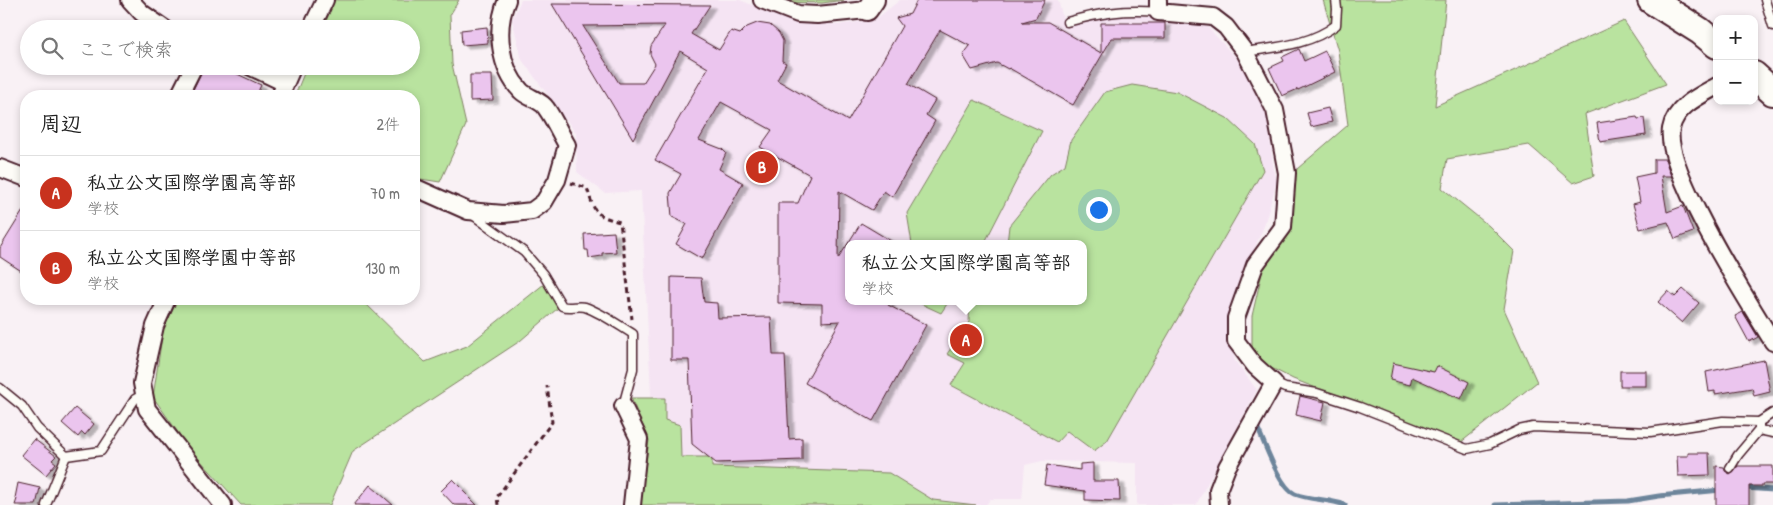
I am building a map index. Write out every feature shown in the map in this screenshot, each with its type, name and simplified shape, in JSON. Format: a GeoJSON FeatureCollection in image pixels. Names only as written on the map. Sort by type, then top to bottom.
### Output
{"type":"FeatureCollection","features":[{"type":"Feature","properties":{"kind":"main road"},"geometry":{"type":"LineString","coordinates":[[1651,0],[1713,41]]}},
{"type":"Feature","properties":{"kind":"main road"},"geometry":{"type":"LineString","coordinates":[[1758,79],[1773,92]]}},
{"type":"Feature","properties":{"kind":"street"},"geometry":{"type":"LineString","coordinates":[[130,0],[142,13],[152,20]]}},
{"type":"Feature","properties":{"kind":"street"},"geometry":{"type":"LineString","coordinates":[[316,20],[325,0]]}},
{"type":"Feature","properties":{"kind":"street"},"geometry":{"type":"LineString","coordinates":[[420,190],[468,211],[504,214],[532,211],[544,202],[557,180],[567,146],[545,106],[522,92],[506,69],[500,38],[503,12],[507,0]]}},
{"type":"Feature","properties":{"kind":"street"},"geometry":{"type":"LineString","coordinates":[[762,0],[798,14],[817,15],[871,5]]}},
{"type":"Feature","properties":{"kind":"street"},"geometry":{"type":"LineString","coordinates":[[1158,6],[1213,17],[1226,26],[1245,52],[1276,110],[1287,173],[1284,227],[1255,265],[1236,318],[1236,340],[1255,366],[1274,383],[1227,467],[1218,490],[1219,505]]}},
{"type":"Feature","properties":{"kind":"street"},"geometry":{"type":"LineString","coordinates":[[182,90],[190,75]]}},
{"type":"Feature","properties":{"kind":"street"},"geometry":{"type":"LineString","coordinates":[[262,75],[283,90],[289,75]]}},
{"type":"Feature","properties":{"kind":"street"},"geometry":{"type":"LineString","coordinates":[[1713,88],[1693,99],[1676,116],[1671,130],[1671,146],[1686,188],[1741,290],[1773,342]]}},
{"type":"Feature","properties":{"kind":"street"},"geometry":{"type":"LineString","coordinates":[[0,168],[20,176]]}},
{"type":"Feature","properties":{"kind":"street"},"geometry":{"type":"LineString","coordinates":[[164,305],[155,326],[142,383],[147,409],[223,505]]}},
{"type":"Feature","properties":{"kind":"street"},"geometry":{"type":"LineString","coordinates":[[623,406],[639,439],[632,505]]}},
{"type":"Feature","properties":{"kind":"lane"},"geometry":{"type":"LineString","coordinates":[[1245,52],[1302,42],[1326,33],[1336,25],[1336,0]]}},
{"type":"Feature","properties":{"kind":"lane"},"geometry":{"type":"LineString","coordinates":[[1765,0],[1771,14],[1773,26]]}},
{"type":"Feature","properties":{"kind":"lane"},"geometry":{"type":"LineString","coordinates":[[1067,22],[1099,13],[1158,6]]}},
{"type":"Feature","properties":{"kind":"lane"},"geometry":{"type":"LineString","coordinates":[[468,211],[524,252],[543,274],[562,306],[566,308],[575,306],[585,307],[633,334],[633,369],[623,406]]}},
{"type":"Feature","properties":{"kind":"lane"},"geometry":{"type":"LineString","coordinates":[[1274,383],[1285,388],[1317,393],[1360,407],[1467,449],[1490,444],[1519,430],[1533,427],[1650,432],[1723,421],[1759,426],[1773,433]]}},
{"type":"Feature","properties":{"kind":"lane"},"geometry":{"type":"LineString","coordinates":[[0,388],[22,406],[37,428],[66,456]]}},
{"type":"Feature","properties":{"kind":"lane"},"geometry":{"type":"LineString","coordinates":[[66,456],[101,451],[134,399],[144,394]]}},
{"type":"Feature","properties":{"kind":"lane"},"geometry":{"type":"LineString","coordinates":[[1730,468],[1759,426],[1773,414]]}},
{"type":"Feature","properties":{"kind":"lane"},"geometry":{"type":"LineString","coordinates":[[46,505],[66,456]]}},
{"type":"Feature","properties":{"kind":"path"},"geometry":{"type":"LineString","coordinates":[[557,180],[587,188],[594,209],[601,217],[620,222],[633,334]]}},
{"type":"Feature","properties":{"kind":"path"},"geometry":{"type":"LineString","coordinates":[[498,505],[497,497],[552,422],[547,386]]}},
{"type":"Feature","properties":{"kind":"shaded area"},"geometry":{"type":"Polygon","coordinates":[[[521,0],[740,0],[769,12],[837,25],[876,19],[900,0],[1058,0],[1065,26],[1120,15],[1203,22],[1247,70],[1267,112],[1273,165],[1277,181],[1264,226],[1231,303],[1228,329],[1235,361],[1257,390],[1196,505],[1137,505],[1137,463],[1042,461],[1025,465],[1022,499],[990,499],[986,505],[920,505],[655,475],[641,191],[605,193],[577,172],[576,133],[522,60],[512,19],[521,0]]]}},
{"type":"Feature","properties":{"kind":"green space"},"geometry":{"type":"Polygon","coordinates":[[[327,0],[459,0],[450,15],[452,64],[466,125],[440,182],[420,179],[420,90],[297,90],[303,75],[420,75],[420,20],[327,20],[332,6],[327,0]]]}},
{"type":"Feature","properties":{"kind":"green space"},"geometry":{"type":"Polygon","coordinates":[[[773,0],[844,0],[822,3],[778,2],[773,0]]]}},
{"type":"Feature","properties":{"kind":"green space"},"geometry":{"type":"Polygon","coordinates":[[[1323,0],[1446,0],[1435,106],[1624,21],[1666,84],[1585,114],[1594,176],[1573,183],[1529,145],[1447,159],[1442,188],[1489,226],[1514,251],[1504,309],[1537,382],[1460,443],[1293,379],[1252,358],[1252,316],[1274,221],[1297,169],[1348,125],[1338,51],[1323,0]]]}},
{"type":"Feature","properties":{"kind":"green space"},"geometry":{"type":"Polygon","coordinates":[[[1132,85],[1177,92],[1227,118],[1255,144],[1263,170],[1107,441],[1094,451],[1067,431],[1057,442],[951,385],[965,363],[947,354],[969,322],[970,305],[1087,305],[1087,240],[1007,240],[1009,226],[1051,174],[1065,165],[1071,140],[1105,92],[1132,85]]]}},
{"type":"Feature","properties":{"kind":"green space"},"geometry":{"type":"Polygon","coordinates":[[[974,100],[1042,131],[986,240],[911,240],[907,213],[974,100]]]}},
{"type":"Feature","properties":{"kind":"green space"},"geometry":{"type":"Polygon","coordinates":[[[544,284],[558,308],[520,341],[353,451],[330,505],[241,505],[189,448],[153,397],[163,330],[175,305],[367,305],[425,362],[467,346],[544,284]]]}},
{"type":"Feature","properties":{"kind":"green space"},"geometry":{"type":"Polygon","coordinates":[[[924,305],[946,305],[941,313],[924,305]]]}},
{"type":"Feature","properties":{"kind":"green space"},"geometry":{"type":"Polygon","coordinates":[[[631,398],[665,398],[665,420],[680,425],[681,457],[712,457],[712,467],[889,473],[933,500],[976,505],[640,505],[649,440],[631,398]]]}},
{"type":"Feature","properties":{"kind":"building"},"geometry":{"type":"Polygon","coordinates":[[[917,0],[1045,0],[1036,18],[1022,22],[1048,22],[1101,53],[1101,23],[1165,23],[1165,38],[1112,38],[1073,105],[997,63],[972,70],[963,55],[970,46],[940,30],[908,84],[935,100],[926,115],[935,121],[892,197],[884,191],[872,210],[839,191],[838,259],[845,248],[845,305],[888,305],[926,325],[873,421],[805,383],[840,321],[822,322],[822,304],[778,303],[778,203],[798,203],[810,175],[760,147],[772,130],[721,102],[699,140],[722,149],[726,153],[719,169],[743,183],[702,259],[676,244],[687,224],[672,217],[670,193],[681,174],[655,160],[708,68],[680,51],[633,139],[552,4],[710,5],[691,34],[719,50],[731,31],[740,34],[747,27],[757,23],[770,25],[779,33],[783,41],[782,61],[786,63],[777,80],[848,121],[902,26],[896,18],[910,14],[917,0]],[[665,25],[583,26],[619,83],[643,83],[655,64],[650,54],[651,46],[665,25]]]}},
{"type":"Feature","properties":{"kind":"building"},"geometry":{"type":"Polygon","coordinates":[[[487,27],[488,43],[462,45],[461,30],[487,27]]]}},
{"type":"Feature","properties":{"kind":"building"},"geometry":{"type":"Polygon","coordinates":[[[1299,49],[1304,61],[1325,51],[1335,72],[1282,96],[1269,68],[1284,61],[1282,57],[1299,49]]]}},
{"type":"Feature","properties":{"kind":"building"},"geometry":{"type":"Polygon","coordinates":[[[200,75],[239,75],[261,85],[259,90],[193,90],[200,75]]]}},
{"type":"Feature","properties":{"kind":"building"},"geometry":{"type":"Polygon","coordinates":[[[470,75],[492,75],[493,100],[470,101],[470,75]]]}},
{"type":"Feature","properties":{"kind":"building"},"geometry":{"type":"Polygon","coordinates":[[[1328,108],[1332,122],[1311,127],[1307,113],[1328,108]]]}},
{"type":"Feature","properties":{"kind":"building"},"geometry":{"type":"Polygon","coordinates":[[[1637,117],[1638,119],[1644,118],[1646,135],[1600,142],[1597,123],[1637,117]]]}},
{"type":"Feature","properties":{"kind":"building"},"geometry":{"type":"Polygon","coordinates":[[[1654,159],[1665,159],[1671,176],[1661,176],[1667,212],[1683,206],[1693,232],[1675,239],[1668,222],[1640,229],[1633,204],[1640,202],[1635,177],[1654,173],[1654,159]]]}},
{"type":"Feature","properties":{"kind":"building"},"geometry":{"type":"Polygon","coordinates":[[[20,216],[20,270],[0,257],[0,248],[20,216]]]}},
{"type":"Feature","properties":{"kind":"building"},"geometry":{"type":"Polygon","coordinates":[[[861,223],[889,240],[850,240],[861,223]]]}},
{"type":"Feature","properties":{"kind":"building"},"geometry":{"type":"Polygon","coordinates":[[[614,232],[616,252],[602,253],[602,256],[589,258],[588,250],[585,250],[584,234],[614,232]]]}},
{"type":"Feature","properties":{"kind":"building"},"geometry":{"type":"Polygon","coordinates":[[[671,277],[701,278],[704,302],[717,303],[718,318],[771,317],[773,355],[785,355],[789,439],[802,438],[802,460],[716,463],[692,444],[689,360],[671,360],[671,277]]]}},
{"type":"Feature","properties":{"kind":"building"},"geometry":{"type":"Polygon","coordinates":[[[1683,289],[1699,303],[1682,323],[1658,302],[1668,291],[1675,297],[1683,289]]]}},
{"type":"Feature","properties":{"kind":"building"},"geometry":{"type":"Polygon","coordinates":[[[1743,312],[1758,337],[1749,342],[1735,316],[1743,312]]]}},
{"type":"Feature","properties":{"kind":"building"},"geometry":{"type":"Polygon","coordinates":[[[1764,360],[1770,392],[1754,396],[1752,388],[1715,394],[1715,391],[1709,392],[1706,372],[1764,360]]]}},
{"type":"Feature","properties":{"kind":"building"},"geometry":{"type":"Polygon","coordinates":[[[1393,363],[1434,372],[1437,366],[1469,382],[1461,399],[1412,377],[1410,385],[1390,380],[1393,363]]]}},
{"type":"Feature","properties":{"kind":"building"},"geometry":{"type":"Polygon","coordinates":[[[1620,371],[1646,371],[1646,386],[1620,386],[1620,371]]]}},
{"type":"Feature","properties":{"kind":"building"},"geometry":{"type":"Polygon","coordinates":[[[1300,396],[1325,402],[1321,421],[1296,415],[1300,396]]]}},
{"type":"Feature","properties":{"kind":"building"},"geometry":{"type":"Polygon","coordinates":[[[75,408],[94,424],[85,435],[82,432],[78,437],[62,423],[75,408]]]}},
{"type":"Feature","properties":{"kind":"building"},"geometry":{"type":"Polygon","coordinates":[[[34,439],[56,456],[52,460],[56,463],[46,475],[21,455],[34,439]]]}},
{"type":"Feature","properties":{"kind":"building"},"geometry":{"type":"Polygon","coordinates":[[[1688,453],[1709,453],[1710,475],[1678,476],[1677,456],[1688,456],[1688,453]]]}},
{"type":"Feature","properties":{"kind":"building"},"geometry":{"type":"Polygon","coordinates":[[[1093,463],[1093,481],[1119,481],[1120,501],[1085,500],[1085,491],[1044,485],[1047,465],[1080,470],[1080,464],[1093,463]]]}},
{"type":"Feature","properties":{"kind":"building"},"geometry":{"type":"Polygon","coordinates":[[[1716,466],[1724,467],[1725,471],[1730,474],[1738,466],[1773,466],[1773,484],[1749,486],[1749,505],[1716,505],[1716,466]]]}},
{"type":"Feature","properties":{"kind":"building"},"geometry":{"type":"Polygon","coordinates":[[[453,479],[477,505],[454,505],[441,491],[453,479]]]}},
{"type":"Feature","properties":{"kind":"building"},"geometry":{"type":"Polygon","coordinates":[[[18,483],[40,488],[36,505],[15,505],[18,483]]]}},
{"type":"Feature","properties":{"kind":"building"},"geometry":{"type":"Polygon","coordinates":[[[370,485],[393,505],[354,505],[370,485]]]}},
{"type":"Feature","properties":{"kind":"waterway"},"geometry":{"type":"LineString","coordinates":[[1258,429],[1279,475],[1289,490],[1301,496],[1345,505]]}},
{"type":"Feature","properties":{"kind":"waterway"},"geometry":{"type":"LineString","coordinates":[[1745,488],[1773,490]]}},
{"type":"Feature","properties":{"kind":"waterway"},"geometry":{"type":"LineString","coordinates":[[1495,505],[1628,501],[1721,490]]}},
{"type":"Feature","properties":{"kind":"place","name":"私立公文国際学園中等部"},"geometry":{"type":"Point","coordinates":[762,167]}},
{"type":"Feature","properties":{"kind":"place","name":"私立公文国際学園高等部"},"geometry":{"type":"Point","coordinates":[966,340]}}]}
